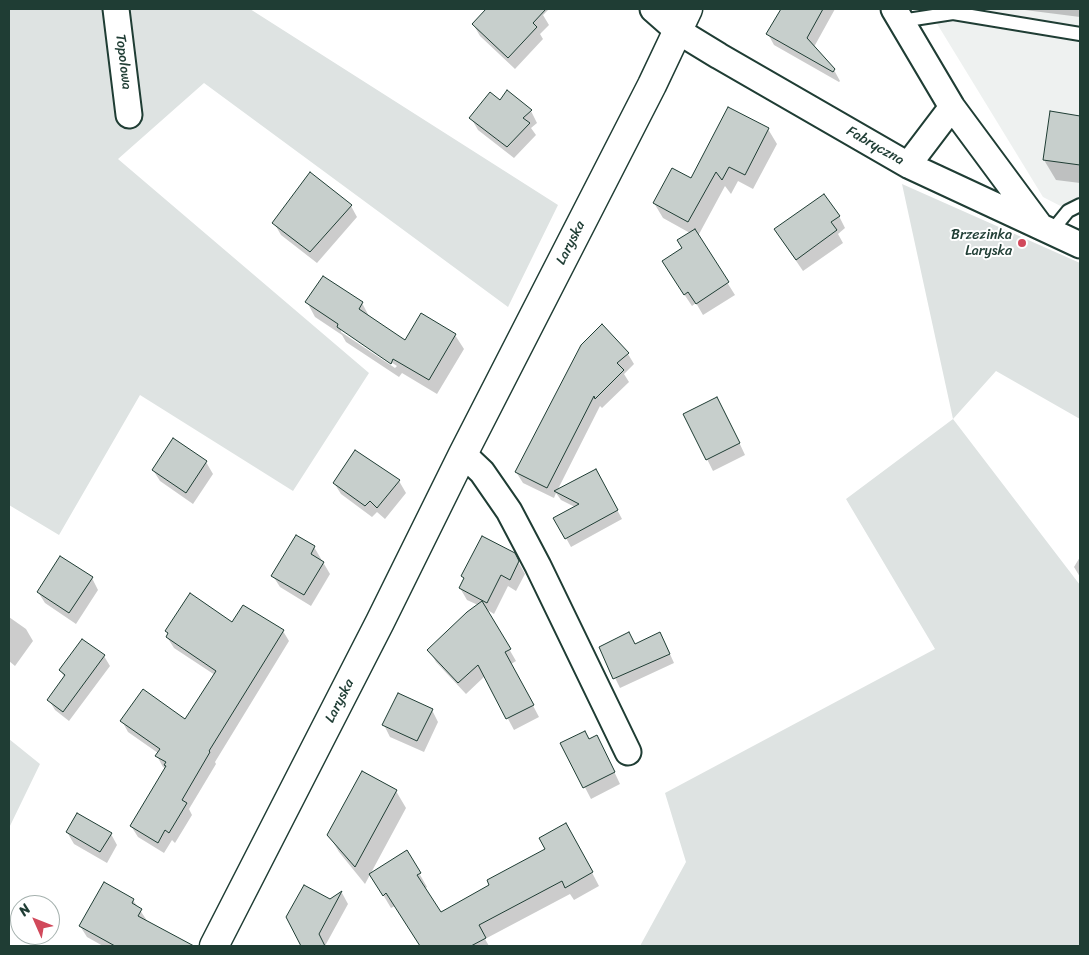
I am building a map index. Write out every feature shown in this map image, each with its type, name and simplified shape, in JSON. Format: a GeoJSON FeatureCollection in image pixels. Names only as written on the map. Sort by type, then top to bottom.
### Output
{"type":"FeatureCollection","features":[{"type":"Feature","properties":{"kind":"street","name":"Topolowa"},"geometry":{"type":"LineString","coordinates":[[116,9],[129,115]]}},
{"type":"Feature","properties":{"kind":"street"},"geometry":{"type":"LineString","coordinates":[[653,9],[683,20]]}},
{"type":"Feature","properties":{"kind":"street"},"geometry":{"type":"LineString","coordinates":[[897,15],[952,107],[1046,230]]}},
{"type":"Feature","properties":{"kind":"street","name":"Fabryczna"},"geometry":{"type":"LineString","coordinates":[[683,20],[719,56],[908,165],[1080,245]]}},
{"type":"Feature","properties":{"kind":"street","name":"Laryska"},"geometry":{"type":"LineString","coordinates":[[214,946],[648,94],[683,20]]}},
{"type":"Feature","properties":{"kind":"street"},"geometry":{"type":"LineString","coordinates":[[908,165],[952,107]]}},
{"type":"Feature","properties":{"kind":"street"},"geometry":{"type":"LineString","coordinates":[[463,454],[482,472],[509,511],[538,566],[628,752]]}},
{"type":"Feature","properties":{"kind":"lane"},"geometry":{"type":"LineString","coordinates":[[897,15],[953,13],[1080,34]]}},
{"type":"Feature","properties":{"kind":"lane"},"geometry":{"type":"LineString","coordinates":[[1046,230],[1068,211],[1080,205]]}},
{"type":"Feature","properties":{"kind":"shaded area"},"geometry":{"type":"Polygon","coordinates":[[[9,9],[250,9],[558,205],[508,307],[204,83],[118,159],[369,373],[293,491],[140,395],[59,535],[9,505],[9,9]]]}},
{"type":"Feature","properties":{"kind":"shaded area"},"geometry":{"type":"Polygon","coordinates":[[[928,9],[1080,9],[1080,216],[1043,197],[928,9]]]}},
{"type":"Feature","properties":{"kind":"shaded area"},"geometry":{"type":"Polygon","coordinates":[[[902,184],[1080,263],[1080,419],[996,371],[953,419],[902,184]]]}},
{"type":"Feature","properties":{"kind":"shaded area"},"geometry":{"type":"Polygon","coordinates":[[[953,419],[1080,585],[1080,946],[640,946],[686,862],[665,793],[935,649],[846,499],[953,419]]]}},
{"type":"Feature","properties":{"kind":"shaded area"},"geometry":{"type":"Polygon","coordinates":[[[9,739],[40,764],[9,828],[9,739]]]}},
{"type":"Feature","properties":{"kind":"building"},"geometry":{"type":"Polygon","coordinates":[[[486,9],[546,9],[533,23],[537,27],[508,58],[472,24],[486,9]]]}},
{"type":"Feature","properties":{"kind":"building"},"geometry":{"type":"Polygon","coordinates":[[[781,9],[823,9],[807,38],[835,69],[833,72],[766,34],[781,9]]]}},
{"type":"Feature","properties":{"kind":"building"},"geometry":{"type":"Polygon","coordinates":[[[507,90],[532,110],[523,118],[530,123],[507,147],[469,118],[490,92],[500,100],[507,90]]]}},
{"type":"Feature","properties":{"kind":"building"},"geometry":{"type":"Polygon","coordinates":[[[728,107],[769,128],[745,175],[729,167],[722,180],[716,172],[688,222],[653,203],[672,168],[691,178],[728,107]]]}},
{"type":"Feature","properties":{"kind":"building"},"geometry":{"type":"Polygon","coordinates":[[[1050,111],[1080,116],[1080,165],[1043,160],[1050,111]]]}},
{"type":"Feature","properties":{"kind":"building"},"geometry":{"type":"Polygon","coordinates":[[[310,172],[352,205],[310,252],[272,223],[310,172]]]}},
{"type":"Feature","properties":{"kind":"building"},"geometry":{"type":"Polygon","coordinates":[[[824,194],[840,216],[831,222],[837,230],[796,260],[774,229],[824,194]]]}},
{"type":"Feature","properties":{"kind":"building"},"geometry":{"type":"Polygon","coordinates":[[[695,229],[729,282],[696,304],[688,292],[684,295],[662,261],[682,248],[677,240],[695,229]]]}},
{"type":"Feature","properties":{"kind":"building"},"geometry":{"type":"Polygon","coordinates":[[[323,276],[363,302],[359,309],[405,340],[421,313],[456,334],[429,380],[393,359],[391,364],[337,327],[338,324],[305,302],[323,276]]]}},
{"type":"Feature","properties":{"kind":"building"},"geometry":{"type":"Polygon","coordinates":[[[602,324],[629,353],[617,363],[624,370],[595,399],[594,396],[547,488],[515,472],[581,345],[602,324]]]}},
{"type":"Feature","properties":{"kind":"building"},"geometry":{"type":"Polygon","coordinates":[[[717,397],[740,443],[706,460],[683,414],[717,397]]]}},
{"type":"Feature","properties":{"kind":"building"},"geometry":{"type":"Polygon","coordinates":[[[173,438],[207,461],[186,493],[152,470],[173,438]]]}},
{"type":"Feature","properties":{"kind":"building"},"geometry":{"type":"Polygon","coordinates":[[[355,450],[400,480],[377,508],[370,501],[365,506],[333,483],[355,450]]]}},
{"type":"Feature","properties":{"kind":"building"},"geometry":{"type":"Polygon","coordinates":[[[596,469],[618,510],[565,539],[553,518],[579,504],[554,491],[596,469]]]}},
{"type":"Feature","properties":{"kind":"building"},"geometry":{"type":"Polygon","coordinates":[[[296,535],[315,546],[311,554],[324,562],[304,595],[271,576],[296,535]]]}},
{"type":"Feature","properties":{"kind":"building"},"geometry":{"type":"Polygon","coordinates":[[[482,536],[515,553],[519,561],[510,580],[501,575],[487,603],[459,588],[464,578],[461,576],[482,536]]]}},
{"type":"Feature","properties":{"kind":"building"},"geometry":{"type":"Polygon","coordinates":[[[60,556],[93,577],[69,613],[37,592],[60,556]]]}},
{"type":"Feature","properties":{"kind":"building"},"geometry":{"type":"Polygon","coordinates":[[[190,593],[232,622],[243,605],[284,630],[209,751],[182,800],[187,803],[169,833],[165,830],[158,843],[130,826],[166,766],[164,765],[166,762],[155,756],[160,749],[120,721],[143,689],[185,719],[216,671],[166,637],[168,633],[165,631],[190,593]]]}},
{"type":"Feature","properties":{"kind":"building"},"geometry":{"type":"Polygon","coordinates":[[[482,601],[511,649],[505,652],[534,705],[506,719],[478,665],[458,683],[427,650],[467,612],[482,601]]]}},
{"type":"Feature","properties":{"kind":"building"},"geometry":{"type":"Polygon","coordinates":[[[629,632],[635,644],[660,632],[670,654],[613,679],[599,647],[629,632]]]}},
{"type":"Feature","properties":{"kind":"building"},"geometry":{"type":"Polygon","coordinates":[[[82,639],[105,655],[63,712],[47,700],[65,675],[59,670],[82,639]]]}},
{"type":"Feature","properties":{"kind":"building"},"geometry":{"type":"Polygon","coordinates":[[[398,693],[433,709],[417,741],[382,725],[398,693]]]}},
{"type":"Feature","properties":{"kind":"building"},"geometry":{"type":"Polygon","coordinates":[[[585,731],[589,739],[597,735],[615,772],[583,788],[560,743],[585,731]]]}},
{"type":"Feature","properties":{"kind":"building"},"geometry":{"type":"Polygon","coordinates":[[[362,771],[397,790],[355,867],[327,835],[362,771]]]}},
{"type":"Feature","properties":{"kind":"building"},"geometry":{"type":"Polygon","coordinates":[[[77,813],[112,833],[100,852],[66,832],[77,813]]]}},
{"type":"Feature","properties":{"kind":"building"},"geometry":{"type":"Polygon","coordinates":[[[566,823],[593,872],[565,888],[562,881],[479,925],[486,938],[471,946],[420,946],[386,893],[383,896],[369,874],[407,850],[421,873],[417,875],[441,912],[489,885],[487,880],[545,849],[539,838],[566,823]]]}},
{"type":"Feature","properties":{"kind":"building"},"geometry":{"type":"Polygon","coordinates":[[[104,882],[134,899],[132,903],[142,909],[138,916],[194,946],[115,946],[79,926],[104,882]]]}},
{"type":"Feature","properties":{"kind":"building"},"geometry":{"type":"Polygon","coordinates":[[[304,885],[330,899],[342,891],[319,934],[325,946],[301,946],[286,917],[304,885]]]}},
{"type":"Feature","properties":{"kind":"place","name":"Brzezinka Laryska"},"geometry":{"type":"Point","coordinates":[1022,243]}}]}
